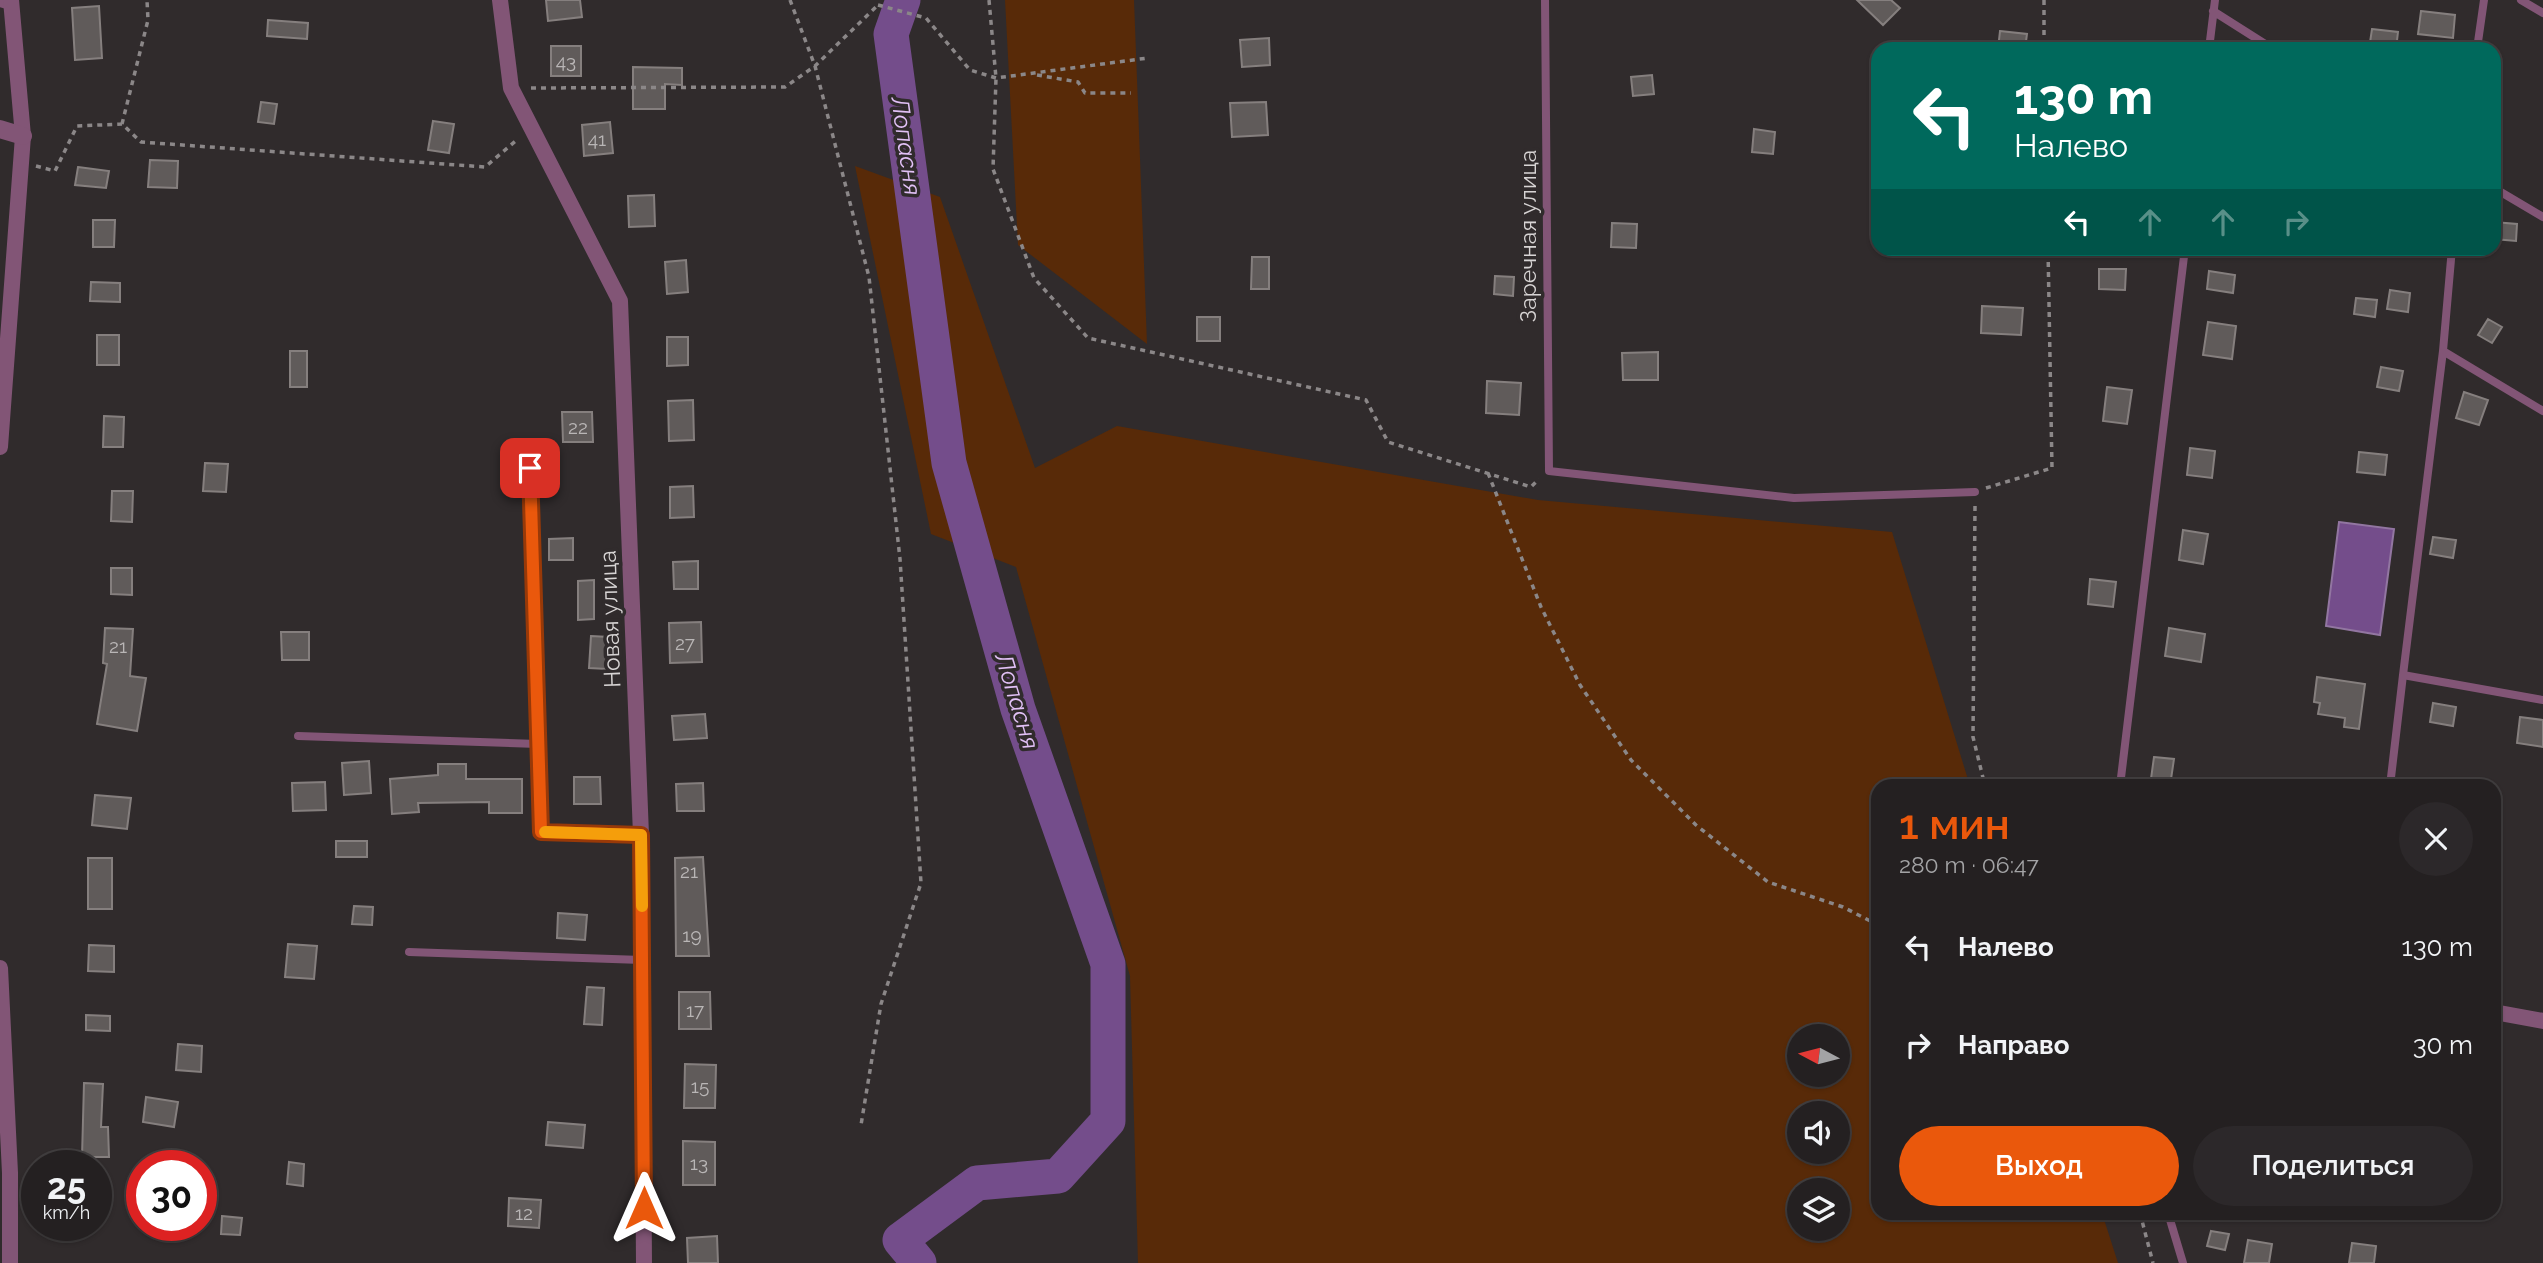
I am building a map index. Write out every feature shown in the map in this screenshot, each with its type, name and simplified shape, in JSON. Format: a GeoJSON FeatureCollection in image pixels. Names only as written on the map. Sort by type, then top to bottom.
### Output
{"type":"FeatureCollection","features":[{"type":"Feature","properties":{"kind":"street","name":"Новая улица"},"geometry":{"type":"LineString","coordinates":[[500,0],[511,88],[620,301],[641,835],[644,1263]]}},
{"type":"Feature","properties":{"kind":"street"},"geometry":{"type":"LineString","coordinates":[[0,447],[23,136],[7,3]]}},
{"type":"Feature","properties":{"kind":"street"},"geometry":{"type":"LineString","coordinates":[[0,129],[23,136]]}},
{"type":"Feature","properties":{"kind":"street"},"geometry":{"type":"LineString","coordinates":[[0,968],[10,1173],[10,1263]]}},
{"type":"Feature","properties":{"kind":"street"},"geometry":{"type":"LineString","coordinates":[[2501,1013],[2543,1021]]}},
{"type":"Feature","properties":{"kind":"lane","name":"Заречная улица"},"geometry":{"type":"LineString","coordinates":[[1545,0],[1549,471]]}},
{"type":"Feature","properties":{"kind":"lane"},"geometry":{"type":"LineString","coordinates":[[2210,42],[2214,0]]}},
{"type":"Feature","properties":{"kind":"lane"},"geometry":{"type":"LineString","coordinates":[[2478,42],[2484,0]]}},
{"type":"Feature","properties":{"kind":"lane"},"geometry":{"type":"LineString","coordinates":[[2521,0],[2543,13]]}},
{"type":"Feature","properties":{"kind":"lane"},"geometry":{"type":"LineString","coordinates":[[2213,11],[2262,42]]}},
{"type":"Feature","properties":{"kind":"lane"},"geometry":{"type":"LineString","coordinates":[[2501,192],[2543,217]]}},
{"type":"Feature","properties":{"kind":"lane"},"geometry":{"type":"LineString","coordinates":[[2121,779],[2184,256]]}},
{"type":"Feature","properties":{"kind":"lane"},"geometry":{"type":"LineString","coordinates":[[2391,779],[2443,351],[2451,256]]}},
{"type":"Feature","properties":{"kind":"lane"},"geometry":{"type":"LineString","coordinates":[[2443,351],[2543,411]]}},
{"type":"Feature","properties":{"kind":"lane"},"geometry":{"type":"LineString","coordinates":[[530,468],[541,832],[641,835]]}},
{"type":"Feature","properties":{"kind":"lane"},"geometry":{"type":"LineString","coordinates":[[1549,471],[1794,498],[1975,492]]}},
{"type":"Feature","properties":{"kind":"lane"},"geometry":{"type":"LineString","coordinates":[[2403,676],[2543,700]]}},
{"type":"Feature","properties":{"kind":"lane"},"geometry":{"type":"LineString","coordinates":[[298,736],[538,744]]}},
{"type":"Feature","properties":{"kind":"lane"},"geometry":{"type":"LineString","coordinates":[[409,952],[642,960]]}},
{"type":"Feature","properties":{"kind":"lane"},"geometry":{"type":"LineString","coordinates":[[2170,1220],[2183,1263]]}},
{"type":"Feature","properties":{"kind":"path"},"geometry":{"type":"LineString","coordinates":[[122,124],[148,20],[147,0]]}},
{"type":"Feature","properties":{"kind":"path"},"geometry":{"type":"LineString","coordinates":[[790,0],[816,66],[869,276],[900,559],[921,883],[881,1004],[861,1125]]}},
{"type":"Feature","properties":{"kind":"path"},"geometry":{"type":"LineString","coordinates":[[989,0],[996,78],[993,169],[1034,278],[1088,338],[1366,400],[1388,442],[1531,487],[1549,471]]}},
{"type":"Feature","properties":{"kind":"path"},"geometry":{"type":"LineString","coordinates":[[2043,0],[2044,42]]}},
{"type":"Feature","properties":{"kind":"path"},"geometry":{"type":"LineString","coordinates":[[511,88],[785,87],[816,66],[878,2],[926,18],[970,69],[996,78],[1148,58]]}},
{"type":"Feature","properties":{"kind":"path"},"geometry":{"type":"LineString","coordinates":[[1032,74],[1078,82],[1085,93],[1131,93]]}},
{"type":"Feature","properties":{"kind":"path"},"geometry":{"type":"LineString","coordinates":[[20,162],[55,170],[77,126],[122,124],[141,142],[485,167],[533,127]]}},
{"type":"Feature","properties":{"kind":"path"},"geometry":{"type":"LineString","coordinates":[[1983,779],[1973,737],[1975,492],[2052,468],[2048,256]]}},
{"type":"Feature","properties":{"kind":"path"},"geometry":{"type":"LineString","coordinates":[[1488,473],[1541,607],[1574,674],[1630,760],[1696,825],[1768,882],[1843,907],[1871,921]]}},
{"type":"Feature","properties":{"kind":"path"},"geometry":{"type":"LineString","coordinates":[[2142,1220],[2153,1263]]}},
{"type":"Feature","properties":{"kind":"shaded area"},"geometry":{"type":"Polygon","coordinates":[[[1005,0],[1134,0],[1147,344],[1018,245],[1005,0]]]}},
{"type":"Feature","properties":{"kind":"shaded area"},"geometry":{"type":"Polygon","coordinates":[[[855,166],[940,197],[1035,468],[1117,426],[1538,500],[1892,532],[1968,779],[1871,779],[1871,1220],[2104,1220],[2118,1263],[1138,1263],[1130,976],[1016,567],[931,534],[855,166]]]}},
{"type":"Feature","properties":{"kind":"shaded area"},"geometry":{"type":"Polygon","coordinates":[[[2339,522],[2394,529],[2380,635],[2326,626],[2339,522]]]}},
{"type":"Feature","properties":{"kind":"building"},"geometry":{"type":"Polygon","coordinates":[[[546,0],[580,0],[582,17],[548,21],[546,0]]]}},
{"type":"Feature","properties":{"kind":"building"},"geometry":{"type":"Polygon","coordinates":[[[1857,0],[1891,0],[1900,8],[1883,25],[1857,0]]]}},
{"type":"Feature","properties":{"kind":"building"},"geometry":{"type":"Polygon","coordinates":[[[99,6],[102,58],[75,60],[72,8],[99,6]]]}},
{"type":"Feature","properties":{"kind":"building"},"geometry":{"type":"Polygon","coordinates":[[[2421,11],[2455,15],[2453,38],[2418,34],[2421,11]]]}},
{"type":"Feature","properties":{"kind":"building"},"geometry":{"type":"Polygon","coordinates":[[[268,20],[308,23],[307,39],[267,36],[268,20]]]}},
{"type":"Feature","properties":{"kind":"building"},"geometry":{"type":"Polygon","coordinates":[[[2372,29],[2398,32],[2397,42],[2370,42],[2372,29]]]}},
{"type":"Feature","properties":{"kind":"building"},"geometry":{"type":"Polygon","coordinates":[[[2000,31],[2027,34],[2026,42],[1999,42],[2000,31]]]}},
{"type":"Feature","properties":{"kind":"building"},"geometry":{"type":"Polygon","coordinates":[[[1269,38],[1270,65],[1242,67],[1240,40],[1269,38]]]}},
{"type":"Feature","properties":{"kind":"building"},"geometry":{"type":"Polygon","coordinates":[[[551,46],[581,46],[581,76],[551,76],[551,46]]]}},
{"type":"Feature","properties":{"kind":"building"},"geometry":{"type":"Polygon","coordinates":[[[633,67],[682,68],[682,85],[665,84],[665,109],[633,109],[633,67]]]}},
{"type":"Feature","properties":{"kind":"building"},"geometry":{"type":"Polygon","coordinates":[[[1652,75],[1654,94],[1633,96],[1631,77],[1652,75]]]}},
{"type":"Feature","properties":{"kind":"building"},"geometry":{"type":"Polygon","coordinates":[[[261,102],[277,104],[274,124],[258,122],[261,102]]]}},
{"type":"Feature","properties":{"kind":"building"},"geometry":{"type":"Polygon","coordinates":[[[1266,102],[1268,135],[1232,137],[1230,103],[1266,102]]]}},
{"type":"Feature","properties":{"kind":"building"},"geometry":{"type":"Polygon","coordinates":[[[433,121],[454,124],[449,153],[428,150],[433,121]]]}},
{"type":"Feature","properties":{"kind":"building"},"geometry":{"type":"Polygon","coordinates":[[[610,122],[613,153],[584,156],[582,125],[610,122]]]}},
{"type":"Feature","properties":{"kind":"building"},"geometry":{"type":"Polygon","coordinates":[[[1754,129],[1775,132],[1773,154],[1752,152],[1754,129]]]}},
{"type":"Feature","properties":{"kind":"building"},"geometry":{"type":"Polygon","coordinates":[[[150,160],[178,161],[177,188],[148,187],[150,160]]]}},
{"type":"Feature","properties":{"kind":"building"},"geometry":{"type":"Polygon","coordinates":[[[78,167],[109,171],[106,188],[75,185],[78,167]]]}},
{"type":"Feature","properties":{"kind":"building"},"geometry":{"type":"Polygon","coordinates":[[[654,195],[655,226],[629,227],[628,196],[654,195]]]}},
{"type":"Feature","properties":{"kind":"building"},"geometry":{"type":"Polygon","coordinates":[[[93,220],[115,220],[114,247],[93,247],[93,220]]]}},
{"type":"Feature","properties":{"kind":"building"},"geometry":{"type":"Polygon","coordinates":[[[1612,223],[1637,224],[1636,248],[1611,247],[1612,223]]]}},
{"type":"Feature","properties":{"kind":"building"},"geometry":{"type":"Polygon","coordinates":[[[2501,223],[2517,224],[2516,241],[2501,240],[2501,223]]]}},
{"type":"Feature","properties":{"kind":"building"},"geometry":{"type":"Polygon","coordinates":[[[1252,257],[1269,257],[1269,289],[1251,289],[1252,257]]]}},
{"type":"Feature","properties":{"kind":"building"},"geometry":{"type":"Polygon","coordinates":[[[686,260],[688,292],[667,294],[665,262],[686,260]]]}},
{"type":"Feature","properties":{"kind":"building"},"geometry":{"type":"Polygon","coordinates":[[[2099,269],[2126,269],[2125,290],[2099,289],[2099,269]]]}},
{"type":"Feature","properties":{"kind":"building"},"geometry":{"type":"Polygon","coordinates":[[[2209,271],[2235,275],[2233,293],[2207,289],[2209,271]]]}},
{"type":"Feature","properties":{"kind":"building"},"geometry":{"type":"Polygon","coordinates":[[[1495,276],[1514,277],[1513,296],[1494,294],[1495,276]]]}},
{"type":"Feature","properties":{"kind":"building"},"geometry":{"type":"Polygon","coordinates":[[[91,282],[120,283],[120,302],[90,301],[91,282]]]}},
{"type":"Feature","properties":{"kind":"building"},"geometry":{"type":"Polygon","coordinates":[[[2390,290],[2410,293],[2408,312],[2387,309],[2390,290]]]}},
{"type":"Feature","properties":{"kind":"building"},"geometry":{"type":"Polygon","coordinates":[[[2356,298],[2377,300],[2375,317],[2354,314],[2356,298]]]}},
{"type":"Feature","properties":{"kind":"building"},"geometry":{"type":"Polygon","coordinates":[[[1982,306],[2023,308],[2021,335],[1981,333],[1982,306]]]}},
{"type":"Feature","properties":{"kind":"building"},"geometry":{"type":"Polygon","coordinates":[[[1197,317],[1220,317],[1220,341],[1197,341],[1197,317]]]}},
{"type":"Feature","properties":{"kind":"building"},"geometry":{"type":"Polygon","coordinates":[[[2488,319],[2502,327],[2492,343],[2478,335],[2488,319]]]}},
{"type":"Feature","properties":{"kind":"building"},"geometry":{"type":"Polygon","coordinates":[[[2208,322],[2236,326],[2232,359],[2203,355],[2208,322]]]}},
{"type":"Feature","properties":{"kind":"building"},"geometry":{"type":"Polygon","coordinates":[[[97,335],[119,335],[119,365],[97,365],[97,335]]]}},
{"type":"Feature","properties":{"kind":"building"},"geometry":{"type":"Polygon","coordinates":[[[667,337],[688,337],[688,365],[667,366],[667,337]]]}},
{"type":"Feature","properties":{"kind":"building"},"geometry":{"type":"Polygon","coordinates":[[[290,351],[307,351],[307,387],[290,387],[290,351]]]}},
{"type":"Feature","properties":{"kind":"building"},"geometry":{"type":"Polygon","coordinates":[[[1658,352],[1658,380],[1623,380],[1622,353],[1658,352]]]}},
{"type":"Feature","properties":{"kind":"building"},"geometry":{"type":"Polygon","coordinates":[[[2381,367],[2403,371],[2399,391],[2377,387],[2381,367]]]}},
{"type":"Feature","properties":{"kind":"building"},"geometry":{"type":"Polygon","coordinates":[[[1487,381],[1521,383],[1519,415],[1486,413],[1487,381]]]}},
{"type":"Feature","properties":{"kind":"building"},"geometry":{"type":"Polygon","coordinates":[[[2107,387],[2132,390],[2127,424],[2103,421],[2107,387]]]}},
{"type":"Feature","properties":{"kind":"building"},"geometry":{"type":"Polygon","coordinates":[[[2464,392],[2488,400],[2479,425],[2456,418],[2464,392]]]}},
{"type":"Feature","properties":{"kind":"building"},"geometry":{"type":"Polygon","coordinates":[[[693,400],[694,440],[669,441],[668,401],[693,400]]]}},
{"type":"Feature","properties":{"kind":"building"},"geometry":{"type":"Polygon","coordinates":[[[562,412],[592,412],[593,442],[563,442],[562,412]]]}},
{"type":"Feature","properties":{"kind":"building"},"geometry":{"type":"Polygon","coordinates":[[[104,416],[124,417],[123,447],[103,447],[104,416]]]}},
{"type":"Feature","properties":{"kind":"building"},"geometry":{"type":"Polygon","coordinates":[[[2190,448],[2215,451],[2212,478],[2187,475],[2190,448]]]}},
{"type":"Feature","properties":{"kind":"building"},"geometry":{"type":"Polygon","coordinates":[[[2359,452],[2387,455],[2385,475],[2357,472],[2359,452]]]}},
{"type":"Feature","properties":{"kind":"building"},"geometry":{"type":"Polygon","coordinates":[[[205,463],[228,464],[226,492],[203,491],[205,463]]]}},
{"type":"Feature","properties":{"kind":"building"},"geometry":{"type":"Polygon","coordinates":[[[693,486],[694,517],[670,518],[670,487],[693,486]]]}},
{"type":"Feature","properties":{"kind":"building"},"geometry":{"type":"Polygon","coordinates":[[[112,491],[133,491],[132,522],[111,521],[112,491]]]}},
{"type":"Feature","properties":{"kind":"building"},"geometry":{"type":"Polygon","coordinates":[[[2183,530],[2208,534],[2203,564],[2179,560],[2183,530]]]}},
{"type":"Feature","properties":{"kind":"building"},"geometry":{"type":"Polygon","coordinates":[[[2433,537],[2456,540],[2453,558],[2430,554],[2433,537]]]}},
{"type":"Feature","properties":{"kind":"building"},"geometry":{"type":"Polygon","coordinates":[[[573,538],[573,560],[549,560],[549,539],[573,538]]]}},
{"type":"Feature","properties":{"kind":"building"},"geometry":{"type":"Polygon","coordinates":[[[698,561],[698,589],[674,589],[673,562],[698,561]]]}},
{"type":"Feature","properties":{"kind":"building"},"geometry":{"type":"Polygon","coordinates":[[[111,568],[132,568],[132,595],[111,594],[111,568]]]}},
{"type":"Feature","properties":{"kind":"building"},"geometry":{"type":"Polygon","coordinates":[[[2090,579],[2116,582],[2113,607],[2088,604],[2090,579]]]}},
{"type":"Feature","properties":{"kind":"building"},"geometry":{"type":"Polygon","coordinates":[[[594,580],[594,619],[578,620],[578,581],[594,580]]]}},
{"type":"Feature","properties":{"kind":"building"},"geometry":{"type":"Polygon","coordinates":[[[701,622],[702,662],[670,663],[669,623],[701,622]]]}},
{"type":"Feature","properties":{"kind":"building"},"geometry":{"type":"Polygon","coordinates":[[[105,628],[133,629],[130,676],[146,678],[137,731],[97,724],[107,664],[103,663],[105,628]]]}},
{"type":"Feature","properties":{"kind":"building"},"geometry":{"type":"Polygon","coordinates":[[[2169,628],[2205,634],[2201,662],[2165,656],[2169,628]]]}},
{"type":"Feature","properties":{"kind":"building"},"geometry":{"type":"Polygon","coordinates":[[[281,632],[309,632],[309,660],[282,660],[281,632]]]}},
{"type":"Feature","properties":{"kind":"building"},"geometry":{"type":"Polygon","coordinates":[[[591,636],[609,637],[607,669],[589,668],[591,636]]]}},
{"type":"Feature","properties":{"kind":"building"},"geometry":{"type":"Polygon","coordinates":[[[2317,677],[2365,684],[2359,729],[2344,727],[2345,718],[2318,714],[2320,703],[2314,702],[2317,677]]]}},
{"type":"Feature","properties":{"kind":"building"},"geometry":{"type":"Polygon","coordinates":[[[2433,703],[2456,707],[2453,726],[2430,722],[2433,703]]]}},
{"type":"Feature","properties":{"kind":"building"},"geometry":{"type":"Polygon","coordinates":[[[705,714],[707,738],[674,740],[672,716],[705,714]]]}},
{"type":"Feature","properties":{"kind":"building"},"geometry":{"type":"Polygon","coordinates":[[[2520,717],[2543,720],[2543,747],[2517,743],[2520,717]]]}},
{"type":"Feature","properties":{"kind":"building"},"geometry":{"type":"Polygon","coordinates":[[[2154,757],[2174,759],[2171,779],[2151,779],[2154,757]]]}},
{"type":"Feature","properties":{"kind":"building"},"geometry":{"type":"Polygon","coordinates":[[[369,761],[371,793],[344,795],[342,763],[369,761]]]}},
{"type":"Feature","properties":{"kind":"building"},"geometry":{"type":"Polygon","coordinates":[[[438,764],[466,764],[466,779],[522,779],[522,813],[489,813],[489,802],[418,803],[419,812],[392,814],[390,779],[438,775],[438,764]]]}},
{"type":"Feature","properties":{"kind":"building"},"geometry":{"type":"Polygon","coordinates":[[[574,777],[600,777],[601,804],[574,804],[574,777]]]}},
{"type":"Feature","properties":{"kind":"building"},"geometry":{"type":"Polygon","coordinates":[[[325,782],[326,810],[293,811],[292,783],[325,782]]]}},
{"type":"Feature","properties":{"kind":"building"},"geometry":{"type":"Polygon","coordinates":[[[703,783],[704,811],[677,811],[676,784],[703,783]]]}},
{"type":"Feature","properties":{"kind":"building"},"geometry":{"type":"Polygon","coordinates":[[[95,795],[131,798],[127,829],[92,825],[95,795]]]}},
{"type":"Feature","properties":{"kind":"building"},"geometry":{"type":"Polygon","coordinates":[[[336,841],[367,841],[367,857],[336,857],[336,841]]]}},
{"type":"Feature","properties":{"kind":"building"},"geometry":{"type":"Polygon","coordinates":[[[703,857],[709,956],[676,956],[675,858],[703,857]]]}},
{"type":"Feature","properties":{"kind":"building"},"geometry":{"type":"Polygon","coordinates":[[[88,858],[112,858],[112,909],[88,909],[88,858]]]}},
{"type":"Feature","properties":{"kind":"building"},"geometry":{"type":"Polygon","coordinates":[[[354,906],[373,907],[372,925],[352,924],[354,906]]]}},
{"type":"Feature","properties":{"kind":"building"},"geometry":{"type":"Polygon","coordinates":[[[558,913],[587,915],[585,940],[557,938],[558,913]]]}},
{"type":"Feature","properties":{"kind":"building"},"geometry":{"type":"Polygon","coordinates":[[[288,944],[317,946],[314,979],[285,977],[288,944]]]}},
{"type":"Feature","properties":{"kind":"building"},"geometry":{"type":"Polygon","coordinates":[[[89,945],[114,946],[114,972],[88,971],[89,945]]]}},
{"type":"Feature","properties":{"kind":"building"},"geometry":{"type":"Polygon","coordinates":[[[587,987],[604,988],[602,1025],[584,1024],[587,987]]]}},
{"type":"Feature","properties":{"kind":"building"},"geometry":{"type":"Polygon","coordinates":[[[679,992],[710,992],[711,1029],[679,1029],[679,992]]]}},
{"type":"Feature","properties":{"kind":"building"},"geometry":{"type":"Polygon","coordinates":[[[86,1015],[110,1016],[110,1031],[86,1030],[86,1015]]]}},
{"type":"Feature","properties":{"kind":"building"},"geometry":{"type":"Polygon","coordinates":[[[178,1044],[202,1046],[201,1072],[176,1070],[178,1044]]]}},
{"type":"Feature","properties":{"kind":"building"},"geometry":{"type":"Polygon","coordinates":[[[685,1064],[716,1065],[715,1108],[684,1108],[685,1064]]]}},
{"type":"Feature","properties":{"kind":"building"},"geometry":{"type":"Polygon","coordinates":[[[84,1083],[103,1084],[101,1127],[108,1127],[109,1150],[82,1150],[84,1083]]]}},
{"type":"Feature","properties":{"kind":"building"},"geometry":{"type":"Polygon","coordinates":[[[146,1097],[178,1102],[174,1127],[143,1122],[146,1097]]]}},
{"type":"Feature","properties":{"kind":"building"},"geometry":{"type":"Polygon","coordinates":[[[548,1122],[585,1125],[583,1148],[546,1145],[548,1122]]]}},
{"type":"Feature","properties":{"kind":"building"},"geometry":{"type":"Polygon","coordinates":[[[683,1141],[715,1142],[715,1185],[683,1185],[683,1141]]]}},
{"type":"Feature","properties":{"kind":"building"},"geometry":{"type":"Polygon","coordinates":[[[289,1162],[304,1164],[303,1186],[287,1184],[289,1162]]]}},
{"type":"Feature","properties":{"kind":"building"},"geometry":{"type":"Polygon","coordinates":[[[509,1198],[541,1200],[539,1228],[508,1226],[509,1198]]]}},
{"type":"Feature","properties":{"kind":"building"},"geometry":{"type":"Polygon","coordinates":[[[222,1216],[242,1218],[240,1235],[221,1234],[222,1216]]]}},
{"type":"Feature","properties":{"kind":"building"},"geometry":{"type":"Polygon","coordinates":[[[2211,1231],[2229,1234],[2225,1250],[2207,1246],[2211,1231]]]}},
{"type":"Feature","properties":{"kind":"building"},"geometry":{"type":"Polygon","coordinates":[[[717,1236],[718,1263],[688,1263],[687,1238],[717,1236]]]}},
{"type":"Feature","properties":{"kind":"building"},"geometry":{"type":"Polygon","coordinates":[[[2248,1240],[2272,1244],[2269,1263],[2244,1263],[2248,1240]]]}},
{"type":"Feature","properties":{"kind":"building"},"geometry":{"type":"Polygon","coordinates":[[[2352,1243],[2376,1246],[2374,1263],[2349,1263],[2352,1243]]]}},
{"type":"Feature","properties":{"kind":"waterway","name":"Лопасня"},"geometry":{"type":"LineString","coordinates":[[903,0],[891,34],[949,463],[1018,709],[1108,964],[1108,1121],[1058,1176],[977,1183],[900,1240],[919,1263]]}},
{"type":"Feature","properties":{"kind":"slow traffic"},"geometry":{"type":"LineString","coordinates":[[545,832],[641,835],[642,906]]}},
{"type":"Feature","properties":{"kind":"route"},"geometry":{"type":"LineString","coordinates":[[530,468],[541,832],[641,835],[644,1208]]}}]}
